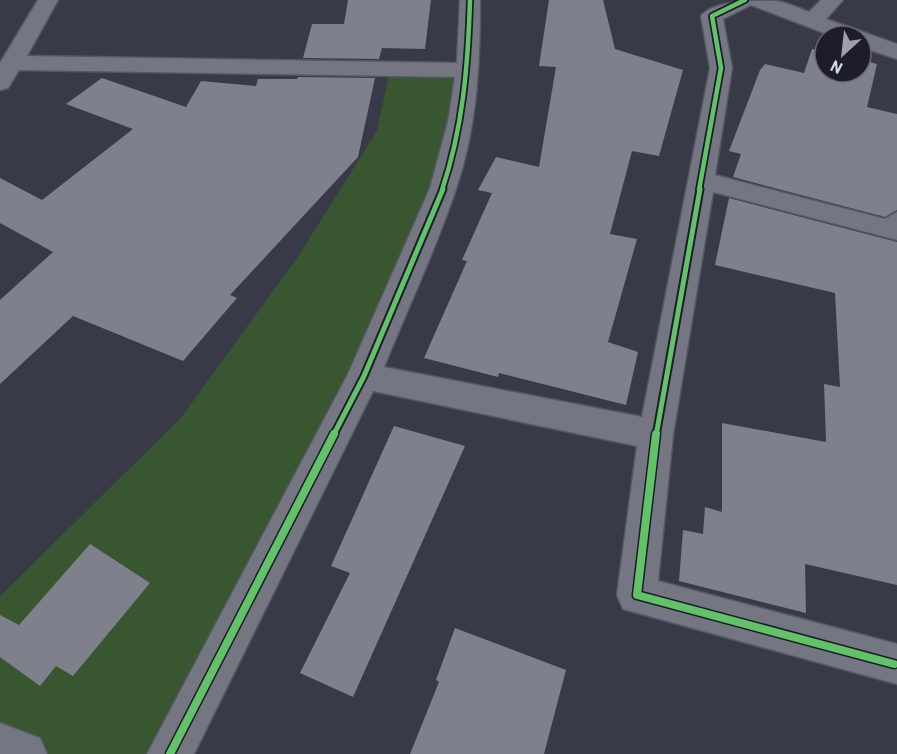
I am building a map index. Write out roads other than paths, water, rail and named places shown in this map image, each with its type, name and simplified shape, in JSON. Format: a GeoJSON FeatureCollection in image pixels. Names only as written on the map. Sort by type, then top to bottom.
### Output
{"type":"FeatureCollection","features":[{"type":"Feature","properties":{"kind":"street"},"geometry":{"type":"LineString","coordinates":[[0,83],[48,0]]}},
{"type":"Feature","properties":{"kind":"street"},"geometry":{"type":"LineString","coordinates":[[170,754],[364,376],[443,188],[460,121],[468,70],[470,0]]}},
{"type":"Feature","properties":{"kind":"street"},"geometry":{"type":"LineString","coordinates":[[745,0],[712,16],[721,68],[656,435],[637,595],[894,664]]}},
{"type":"Feature","properties":{"kind":"street"},"geometry":{"type":"LineString","coordinates":[[757,0],[817,24]]}},
{"type":"Feature","properties":{"kind":"street"},"geometry":{"type":"LineString","coordinates":[[811,22],[833,0]]}},
{"type":"Feature","properties":{"kind":"street"},"geometry":{"type":"LineString","coordinates":[[873,43],[897,52]]}},
{"type":"Feature","properties":{"kind":"street"},"geometry":{"type":"LineString","coordinates":[[12,63],[468,70]]}},
{"type":"Feature","properties":{"kind":"street"},"geometry":{"type":"LineString","coordinates":[[702,180],[895,231],[897,222]]}},
{"type":"Feature","properties":{"kind":"street"},"geometry":{"type":"LineString","coordinates":[[364,376],[656,435]]}},
{"type":"Feature","properties":{"kind":"street"},"geometry":{"type":"LineString","coordinates":[[0,745],[24,754]]}}]}
